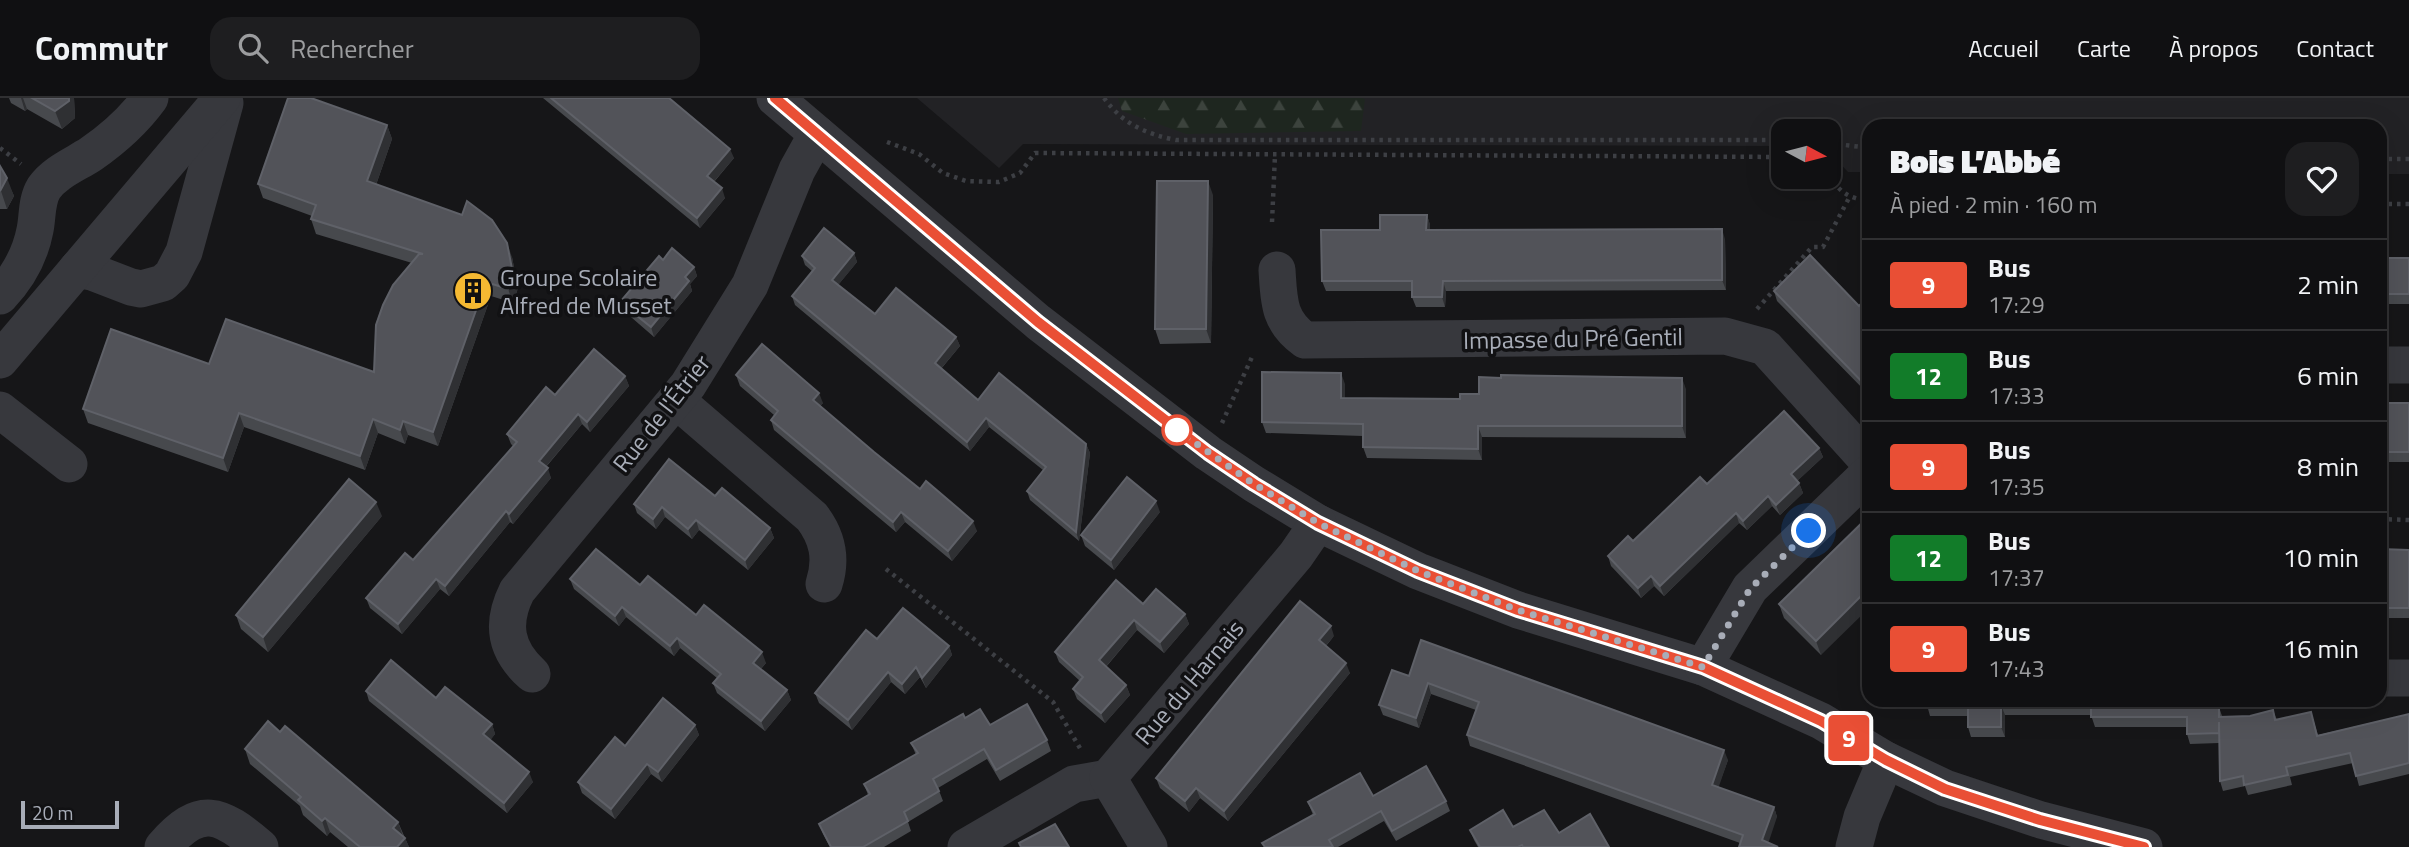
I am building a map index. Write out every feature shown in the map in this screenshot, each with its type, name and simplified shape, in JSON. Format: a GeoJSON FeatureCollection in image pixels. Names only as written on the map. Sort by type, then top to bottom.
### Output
{"type":"FeatureCollection","features":[{"type":"Feature","properties":{"kind":"street"},"geometry":{"type":"LineString","coordinates":[[0,296],[21,270],[30,250],[36,228],[37,205],[44,188],[60,172],[92,153],[129,124],[150,98]]}},
{"type":"Feature","properties":{"kind":"street"},"geometry":{"type":"LineString","coordinates":[[0,360],[224,98]]}},
{"type":"Feature","properties":{"kind":"street"},"geometry":{"type":"LineString","coordinates":[[78,269],[141,289],[163,283],[172,275],[184,252],[224,98]]}},
{"type":"Feature","properties":{"kind":"street"},"geometry":{"type":"LineString","coordinates":[[775,98],[1069,346],[1208,453],[1318,523],[1418,571],[1518,610],[1703,667],[1821,721],[1886,760],[1945,789],[2040,820],[2144,847]]}},
{"type":"Feature","properties":{"kind":"street","name":"Rue de l'Étrier"},"geometry":{"type":"LineString","coordinates":[[532,674],[521,664],[507,637],[510,605],[517,591],[688,385],[750,285],[797,170],[817,134]]}},
{"type":"Feature","properties":{"kind":"street","name":"Impasse du Pré Gentil"},"geometry":{"type":"LineString","coordinates":[[1277,270],[1279,297],[1287,325],[1305,340],[1726,336],[1765,347],[1862,454]]}},
{"type":"Feature","properties":{"kind":"street"},"geometry":{"type":"LineString","coordinates":[[2387,365],[2409,365]]}},
{"type":"Feature","properties":{"kind":"street"},"geometry":{"type":"LineString","coordinates":[[676,400],[812,517],[825,537],[828,549],[824,584]]}},
{"type":"Feature","properties":{"kind":"street"},"geometry":{"type":"LineString","coordinates":[[0,410],[69,464]]}},
{"type":"Feature","properties":{"kind":"street"},"geometry":{"type":"LineString","coordinates":[[1703,667],[1750,589],[1862,480]]}},
{"type":"Feature","properties":{"kind":"street","name":"Rue du Harnais"},"geometry":{"type":"LineString","coordinates":[[1108,778],[1296,555],[1318,523]]}},
{"type":"Feature","properties":{"kind":"street"},"geometry":{"type":"LineString","coordinates":[[2387,678],[2409,678]]}},
{"type":"Feature","properties":{"kind":"street"},"geometry":{"type":"LineString","coordinates":[[1854,847],[1861,817],[1886,760]]}},
{"type":"Feature","properties":{"kind":"street"},"geometry":{"type":"LineString","coordinates":[[966,847],[1074,784],[1108,778],[1149,847]]}},
{"type":"Feature","properties":{"kind":"street"},"geometry":{"type":"LineString","coordinates":[[163,847],[179,828],[198,819],[209,818],[223,820],[236,827],[260,847]]}},
{"type":"Feature","properties":{"kind":"path"},"geometry":{"type":"LineString","coordinates":[[1104,98],[1122,119],[1138,129],[1176,140],[1771,140]]}},
{"type":"Feature","properties":{"kind":"path"},"geometry":{"type":"LineString","coordinates":[[887,142],[919,155],[943,173],[965,181],[999,182],[1020,173],[1035,153],[1771,157]]}},
{"type":"Feature","properties":{"kind":"path"},"geometry":{"type":"LineString","coordinates":[[1841,144],[1862,147]]}},
{"type":"Feature","properties":{"kind":"path"},"geometry":{"type":"LineString","coordinates":[[1272,222],[1275,155]]}},
{"type":"Feature","properties":{"kind":"path"},"geometry":{"type":"LineString","coordinates":[[2387,159],[2409,159]]}},
{"type":"Feature","properties":{"kind":"path"},"geometry":{"type":"LineString","coordinates":[[1840,189],[1849,198],[1862,200]]}},
{"type":"Feature","properties":{"kind":"path"},"geometry":{"type":"LineString","coordinates":[[1752,316],[1812,247],[1823,247],[1849,198]]}},
{"type":"Feature","properties":{"kind":"path"},"geometry":{"type":"LineString","coordinates":[[2387,204],[2409,204]]}},
{"type":"Feature","properties":{"kind":"path"},"geometry":{"type":"LineString","coordinates":[[1220,428],[1252,357]]}},
{"type":"Feature","properties":{"kind":"path"},"geometry":{"type":"LineString","coordinates":[[2387,519],[2409,520]]}},
{"type":"Feature","properties":{"kind":"path"},"geometry":{"type":"LineString","coordinates":[[886,569],[1053,702],[1082,753]]}},
{"type":"Feature","properties":{"kind":"shaded area"},"geometry":{"type":"Polygon","coordinates":[[[917,98],[2409,98],[2409,174],[2387,174],[2387,119],[1862,119],[1862,172],[1848,172],[1841,165],[1841,119],[1771,119],[1771,146],[1023,144],[999,168],[917,98]]]}},
{"type":"Feature","properties":{"kind":"green space"},"geometry":{"type":"Polygon","coordinates":[[[1118,98],[1365,99],[1361,131],[1186,134],[1122,111],[1118,98]]]}},
{"type":"Feature","properties":{"kind":"building"},"geometry":{"type":"Polygon","coordinates":[[[32,98],[69,98],[69,101],[55,111],[32,98]]]}},
{"type":"Feature","properties":{"kind":"building","name":"Groupe Scolaire Alfred de Musset"},"geometry":{"type":"Polygon","coordinates":[[[288,98],[311,98],[387,125],[367,181],[462,215],[467,201],[492,220],[507,243],[513,274],[508,289],[486,282],[433,432],[403,421],[400,430],[373,419],[360,456],[239,413],[223,458],[83,409],[111,329],[209,364],[226,319],[374,372],[376,325],[383,305],[393,285],[419,254],[423,254],[311,219],[316,205],[258,184],[288,98]]]}},
{"type":"Feature","properties":{"kind":"building"},"geometry":{"type":"Polygon","coordinates":[[[551,98],[669,98],[730,149],[707,176],[722,188],[697,218],[551,98]]]}},
{"type":"Feature","properties":{"kind":"building"},"geometry":{"type":"Polygon","coordinates":[[[0,166],[7,178],[0,191],[0,166]]]}},
{"type":"Feature","properties":{"kind":"building"},"geometry":{"type":"Polygon","coordinates":[[[1157,181],[1208,181],[1206,329],[1155,329],[1157,181]]]}},
{"type":"Feature","properties":{"kind":"building"},"geometry":{"type":"Polygon","coordinates":[[[1380,215],[1427,215],[1426,230],[1722,229],[1722,280],[1443,281],[1442,297],[1412,297],[1412,281],[1322,281],[1321,230],[1380,230],[1380,215]]]}},
{"type":"Feature","properties":{"kind":"building"},"geometry":{"type":"Polygon","coordinates":[[[824,228],[854,253],[832,280],[875,314],[896,288],[956,337],[935,363],[978,400],[999,373],[1086,444],[1076,532],[1027,491],[1046,467],[986,418],[967,442],[792,296],[815,268],[802,256],[824,228]]]}},
{"type":"Feature","properties":{"kind":"building"},"geometry":{"type":"Polygon","coordinates":[[[672,248],[694,267],[685,277],[689,281],[651,327],[620,302],[659,256],[663,260],[672,248]]]}},
{"type":"Feature","properties":{"kind":"building"},"geometry":{"type":"Polygon","coordinates":[[[1810,255],[1859,306],[1862,303],[1862,382],[1774,291],[1810,255]]]}},
{"type":"Feature","properties":{"kind":"building"},"geometry":{"type":"Polygon","coordinates":[[[2387,258],[2409,258],[2409,294],[2387,294],[2387,258]]]}},
{"type":"Feature","properties":{"kind":"building"},"geometry":{"type":"Polygon","coordinates":[[[762,344],[819,393],[813,400],[874,452],[920,489],[926,481],[973,521],[948,551],[901,512],[893,522],[771,420],[778,411],[736,375],[762,344]]]}},
{"type":"Feature","properties":{"kind":"building"},"geometry":{"type":"Polygon","coordinates":[[[594,349],[625,376],[587,422],[578,414],[539,461],[548,468],[509,514],[506,511],[445,586],[436,579],[398,624],[366,598],[405,553],[413,560],[517,442],[507,434],[546,387],[555,395],[594,349]]]}},
{"type":"Feature","properties":{"kind":"building"},"geometry":{"type":"Polygon","coordinates":[[[1262,372],[1341,373],[1341,398],[1460,399],[1460,394],[1479,394],[1479,377],[1501,378],[1501,375],[1682,378],[1682,426],[1478,426],[1478,449],[1363,447],[1363,424],[1262,422],[1262,372]]]}},
{"type":"Feature","properties":{"kind":"building"},"geometry":{"type":"Polygon","coordinates":[[[2387,403],[2409,403],[2409,452],[2387,452],[2387,403]]]}},
{"type":"Feature","properties":{"kind":"building"},"geometry":{"type":"Polygon","coordinates":[[[1784,411],[1819,448],[1791,474],[1799,483],[1776,505],[1768,496],[1743,521],[1736,513],[1660,586],[1651,576],[1638,588],[1608,556],[1628,536],[1633,541],[1700,477],[1707,484],[1784,411]]]}},
{"type":"Feature","properties":{"kind":"building"},"geometry":{"type":"Polygon","coordinates":[[[669,459],[715,496],[722,488],[770,528],[745,560],[696,520],[688,529],[662,507],[653,519],[634,504],[669,459]]]}},
{"type":"Feature","properties":{"kind":"building"},"geometry":{"type":"Polygon","coordinates":[[[1127,477],[1156,501],[1111,560],[1081,535],[1127,477]]]}},
{"type":"Feature","properties":{"kind":"building"},"geometry":{"type":"Polygon","coordinates":[[[349,479],[376,502],[263,637],[236,615],[349,479]]]}},
{"type":"Feature","properties":{"kind":"building"},"geometry":{"type":"Polygon","coordinates":[[[1862,523],[1862,595],[1816,641],[1779,604],[1862,523]]]}},
{"type":"Feature","properties":{"kind":"building"},"geometry":{"type":"Polygon","coordinates":[[[596,549],[640,585],[648,576],[696,615],[704,605],[762,652],[753,663],[787,690],[761,721],[713,683],[721,674],[677,638],[670,646],[622,607],[615,616],[570,579],[596,549]]]}},
{"type":"Feature","properties":{"kind":"building"},"geometry":{"type":"Polygon","coordinates":[[[2387,549],[2409,550],[2409,608],[2387,608],[2387,549]]]}},
{"type":"Feature","properties":{"kind":"building"},"geometry":{"type":"Polygon","coordinates":[[[1116,580],[1143,604],[1156,589],[1185,614],[1160,642],[1134,620],[1099,660],[1126,685],[1101,713],[1073,689],[1083,677],[1055,652],[1116,580]]]}},
{"type":"Feature","properties":{"kind":"building"},"geometry":{"type":"Polygon","coordinates":[[[1300,601],[1331,626],[1319,640],[1346,663],[1224,811],[1196,788],[1185,801],[1156,778],[1300,601]]]}},
{"type":"Feature","properties":{"kind":"building"},"geometry":{"type":"Polygon","coordinates":[[[903,608],[949,646],[922,678],[916,667],[902,684],[888,672],[848,720],[815,693],[866,630],[877,639],[903,608]]]}},
{"type":"Feature","properties":{"kind":"building"},"geometry":{"type":"Polygon","coordinates":[[[1421,640],[1724,750],[1712,785],[1774,807],[1762,840],[1778,847],[1739,847],[1743,835],[1467,735],[1479,702],[1428,683],[1416,718],[1379,705],[1392,670],[1409,676],[1421,640]]]}},
{"type":"Feature","properties":{"kind":"building"},"geometry":{"type":"Polygon","coordinates":[[[391,660],[436,698],[445,687],[492,724],[483,734],[529,772],[504,803],[366,691],[391,660]]]}},
{"type":"Feature","properties":{"kind":"building"},"geometry":{"type":"Polygon","coordinates":[[[663,698],[695,725],[658,772],[647,764],[611,809],[578,782],[615,737],[625,746],[663,698]]]}},
{"type":"Feature","properties":{"kind":"building"},"geometry":{"type":"Polygon","coordinates":[[[1027,704],[1047,740],[996,770],[984,749],[933,779],[939,791],[904,812],[908,821],[863,847],[831,847],[819,824],[870,794],[864,784],[918,753],[911,743],[963,714],[965,718],[980,709],[990,725],[1027,704]]]}},
{"type":"Feature","properties":{"kind":"building"},"geometry":{"type":"Polygon","coordinates":[[[1968,707],[2001,707],[2001,727],[1968,727],[1968,707]]]}},
{"type":"Feature","properties":{"kind":"building"},"geometry":{"type":"Polygon","coordinates":[[[2091,707],[2219,707],[2219,717],[2250,716],[2273,710],[2275,720],[2311,712],[2317,736],[2409,714],[2409,763],[2356,776],[2350,753],[2286,767],[2288,775],[2244,785],[2243,776],[2220,781],[2219,722],[2219,733],[2187,734],[2187,717],[2091,717],[2091,707]]]}},
{"type":"Feature","properties":{"kind":"building"},"geometry":{"type":"Polygon","coordinates":[[[268,721],[280,732],[285,726],[398,822],[393,828],[405,838],[397,847],[360,847],[325,818],[322,821],[298,800],[301,797],[245,749],[268,721]]]}},
{"type":"Feature","properties":{"kind":"building"},"geometry":{"type":"Polygon","coordinates":[[[1426,766],[1446,801],[1392,831],[1381,811],[1329,840],[1333,847],[1265,847],[1262,843],[1315,814],[1308,802],[1360,773],[1373,796],[1426,766]]]}},
{"type":"Feature","properties":{"kind":"building"},"geometry":{"type":"Polygon","coordinates":[[[1503,810],[1513,827],[1544,810],[1559,833],[1590,814],[1609,847],[1480,847],[1470,830],[1503,810]]]}},
{"type":"Feature","properties":{"kind":"building"},"geometry":{"type":"Polygon","coordinates":[[[1055,824],[1069,847],[1021,847],[1019,843],[1055,824]]]}},
{"type":"Feature","properties":{"kind":"bus line","name":"9"},"geometry":{"type":"LineString","coordinates":[[775,98],[1038,322],[1208,453],[1318,523],[1418,571],[1518,610],[1703,667],[1821,721],[1886,760],[1945,789],[2040,820],[2144,847]]}},
{"type":"Feature","properties":{"kind":"place","name":"Groupe Scolaire Alfred de Musset"},"geometry":{"type":"Point","coordinates":[473,291]}},
{"type":"Feature","properties":{"kind":"route"},"geometry":{"type":"LineString","coordinates":[[1177,430],[1254,484],[1318,523],[1418,571],[1518,610],[1703,667],[1750,589],[1809,531]]}}]}
